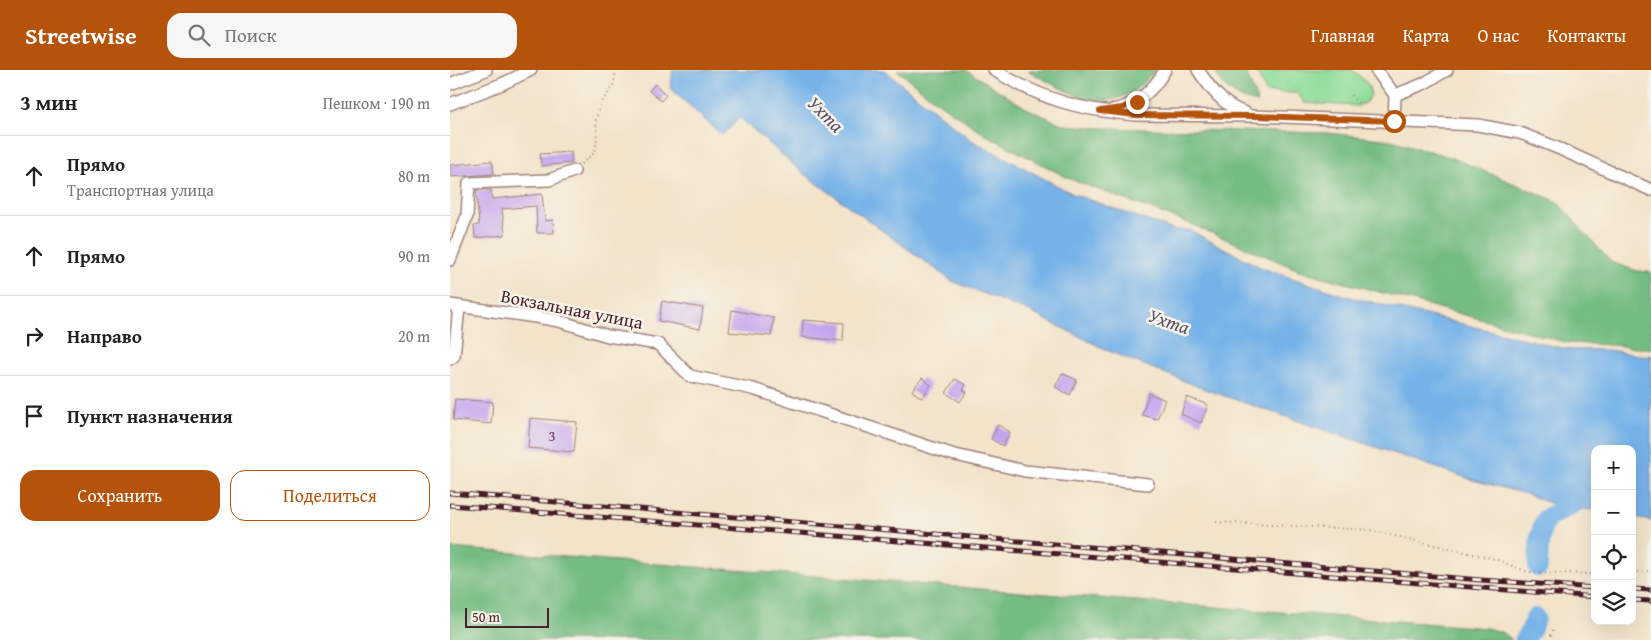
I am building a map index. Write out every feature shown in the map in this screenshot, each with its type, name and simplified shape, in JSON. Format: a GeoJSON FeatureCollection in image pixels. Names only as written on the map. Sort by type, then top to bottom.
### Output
{"type":"FeatureCollection","features":[{"type":"Feature","properties":{"kind":"street"},"geometry":{"type":"LineString","coordinates":[[450,84],[486,70]]}},
{"type":"Feature","properties":{"kind":"street"},"geometry":{"type":"LineString","coordinates":[[450,104],[502,84],[531,70]]}},
{"type":"Feature","properties":{"kind":"street"},"geometry":{"type":"LineString","coordinates":[[994,70],[1030,91],[1052,100],[1100,111],[1136,115],[1255,116],[1394,121],[1478,126],[1520,133],[1651,190]]}},
{"type":"Feature","properties":{"kind":"street"},"geometry":{"type":"LineString","coordinates":[[1100,111],[1122,108],[1137,102],[1155,86],[1166,70]]}},
{"type":"Feature","properties":{"kind":"street"},"geometry":{"type":"LineString","coordinates":[[1198,70],[1227,104],[1255,116]]}},
{"type":"Feature","properties":{"kind":"street"},"geometry":{"type":"LineString","coordinates":[[1376,70],[1395,95],[1394,121]]}},
{"type":"Feature","properties":{"kind":"street"},"geometry":{"type":"LineString","coordinates":[[1395,95],[1424,84],[1447,70]]}},
{"type":"Feature","properties":{"kind":"street"},"geometry":{"type":"LineString","coordinates":[[450,260],[467,216],[469,183],[550,180],[574,171]]}},
{"type":"Feature","properties":{"kind":"street"},"geometry":{"type":"LineString","coordinates":[[450,359],[454,356],[455,306]]}},
{"type":"Feature","properties":{"kind":"street","name":"Вокзальная улица"},"geometry":{"type":"LineString","coordinates":[[455,306],[559,321],[608,336],[658,344],[690,376],[753,389],[952,454],[1025,471],[1148,484]]}},
{"type":"Feature","properties":{"kind":"path"},"geometry":{"type":"LineString","coordinates":[[574,171],[595,152],[597,138],[596,120],[601,102],[613,87],[616,70]]}},
{"type":"Feature","properties":{"kind":"path"},"geometry":{"type":"LineString","coordinates":[[1351,95],[1360,105]]}},
{"type":"Feature","properties":{"kind":"path"},"geometry":{"type":"LineString","coordinates":[[1216,522],[1369,530],[1495,559],[1528,572],[1591,574]]}},
{"type":"Feature","properties":{"kind":"path"},"geometry":{"type":"LineString","coordinates":[[1636,572],[1651,571]]}},
{"type":"Feature","properties":{"kind":"path"},"geometry":{"type":"LineString","coordinates":[[1549,640],[1554,627]]}},
{"type":"Feature","properties":{"kind":"green space"},"geometry":{"type":"Polygon","coordinates":[[[897,70],[966,70],[1026,108],[1064,125],[1102,128],[1328,133],[1391,140],[1450,157],[1556,201],[1611,262],[1637,271],[1651,272],[1651,349],[1569,343],[1301,271],[1188,223],[1070,179],[986,135],[932,98],[897,70]]]}},
{"type":"Feature","properties":{"kind":"green space"},"geometry":{"type":"Polygon","coordinates":[[[1027,70],[1155,70],[1140,86],[1124,96],[1109,100],[1093,100],[1061,88],[1027,70]]]}},
{"type":"Feature","properties":{"kind":"green space"},"geometry":{"type":"Polygon","coordinates":[[[1215,70],[1245,70],[1258,103],[1237,96],[1226,88],[1215,70]]]}},
{"type":"Feature","properties":{"kind":"green space"},"geometry":{"type":"Polygon","coordinates":[[[1256,70],[1353,70],[1368,84],[1371,95],[1366,102],[1358,106],[1304,103],[1298,93],[1266,92],[1256,70]]]}},
{"type":"Feature","properties":{"kind":"green space"},"geometry":{"type":"Polygon","coordinates":[[[450,548],[1487,628],[1504,633],[1512,640],[450,640],[450,548]]]}},
{"type":"Feature","properties":{"kind":"water","name":"Ухта"},"geometry":{"type":"Polygon","coordinates":[[[673,70],[884,70],[971,140],[1073,194],[1174,230],[1189,230],[1262,268],[1346,296],[1570,350],[1608,350],[1645,356],[1651,355],[1651,521],[1636,518],[1636,445],[1591,445],[1591,510],[1560,507],[1526,494],[1473,480],[1207,390],[1111,352],[1030,312],[952,281],[803,173],[740,118],[722,135],[670,88],[673,70]]]}},
{"type":"Feature","properties":{"kind":"building"},"geometry":{"type":"Polygon","coordinates":[[[655,84],[666,95],[661,101],[649,91],[655,84]]]}},
{"type":"Feature","properties":{"kind":"building"},"geometry":{"type":"Polygon","coordinates":[[[571,152],[572,163],[541,166],[540,154],[571,152]]]}},
{"type":"Feature","properties":{"kind":"building"},"geometry":{"type":"Polygon","coordinates":[[[492,161],[494,174],[450,177],[450,165],[492,161]]]}},
{"type":"Feature","properties":{"kind":"building"},"geometry":{"type":"Polygon","coordinates":[[[476,190],[491,190],[492,199],[542,194],[545,221],[553,220],[554,233],[537,233],[536,206],[502,209],[505,235],[475,238],[474,226],[479,225],[476,190]]]}},
{"type":"Feature","properties":{"kind":"building"},"geometry":{"type":"Polygon","coordinates":[[[662,301],[703,308],[700,329],[659,321],[662,301]]]}},
{"type":"Feature","properties":{"kind":"building"},"geometry":{"type":"Polygon","coordinates":[[[732,310],[774,318],[771,336],[729,332],[732,310]]]}},
{"type":"Feature","properties":{"kind":"building"},"geometry":{"type":"Polygon","coordinates":[[[803,320],[844,323],[843,341],[802,337],[803,320]]]}},
{"type":"Feature","properties":{"kind":"building"},"geometry":{"type":"Polygon","coordinates":[[[1062,373],[1077,380],[1070,395],[1055,387],[1062,373]]]}},
{"type":"Feature","properties":{"kind":"building"},"geometry":{"type":"Polygon","coordinates":[[[922,378],[931,385],[922,398],[912,391],[922,378]]]}},
{"type":"Feature","properties":{"kind":"building"},"geometry":{"type":"Polygon","coordinates":[[[955,379],[966,385],[963,390],[967,392],[960,402],[946,393],[955,379]]]}},
{"type":"Feature","properties":{"kind":"building"},"geometry":{"type":"Polygon","coordinates":[[[1149,393],[1165,400],[1157,419],[1142,415],[1149,393]]]}},
{"type":"Feature","properties":{"kind":"building"},"geometry":{"type":"Polygon","coordinates":[[[1187,397],[1208,405],[1201,423],[1181,414],[1187,397]]]}},
{"type":"Feature","properties":{"kind":"building"},"geometry":{"type":"Polygon","coordinates":[[[455,399],[493,402],[491,424],[453,420],[455,399]]]}},
{"type":"Feature","properties":{"kind":"building"},"geometry":{"type":"Polygon","coordinates":[[[530,418],[577,422],[574,452],[528,448],[530,418]]]}},
{"type":"Feature","properties":{"kind":"building"},"geometry":{"type":"Polygon","coordinates":[[[998,425],[1010,432],[1003,446],[991,439],[998,425]]]}},
{"type":"Feature","properties":{"kind":"waterway"},"geometry":{"type":"LineString","coordinates":[[1538,567],[1540,535],[1547,518],[1591,494]]}},
{"type":"Feature","properties":{"kind":"waterway"},"geometry":{"type":"LineString","coordinates":[[1524,640],[1531,630],[1535,618]]}},
{"type":"Feature","properties":{"kind":"railway"},"geometry":{"type":"LineString","coordinates":[[450,493],[1591,588]]}},
{"type":"Feature","properties":{"kind":"railway"},"geometry":{"type":"LineString","coordinates":[[450,505],[1591,597]]}},
{"type":"Feature","properties":{"kind":"railway"},"geometry":{"type":"LineString","coordinates":[[1636,589],[1651,590]]}},
{"type":"Feature","properties":{"kind":"railway"},"geometry":{"type":"LineString","coordinates":[[1636,600],[1651,601]]}},
{"type":"Feature","properties":{"kind":"route"},"geometry":{"type":"LineString","coordinates":[[1137,102],[1114,110],[1100,111],[1136,115],[1255,116],[1394,121]]}}]}
